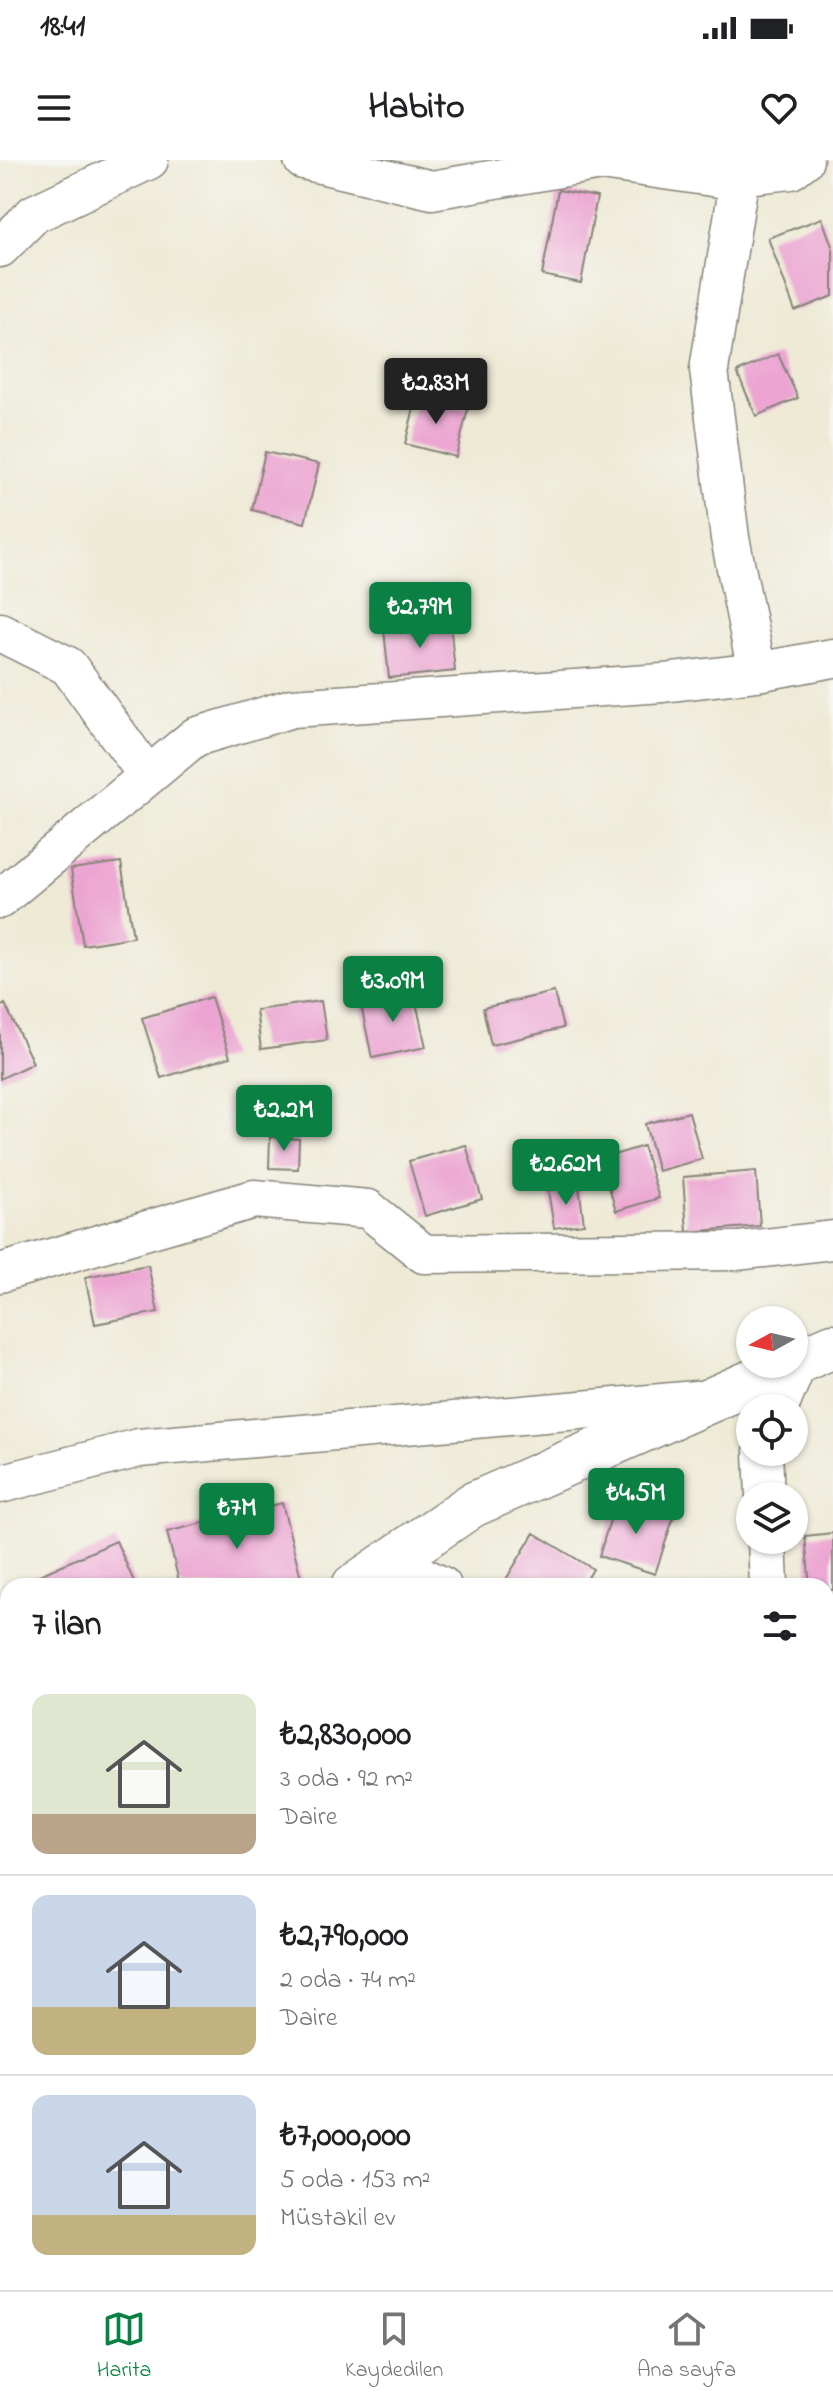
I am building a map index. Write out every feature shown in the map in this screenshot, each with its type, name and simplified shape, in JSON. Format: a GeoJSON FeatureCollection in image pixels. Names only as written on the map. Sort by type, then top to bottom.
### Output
{"type":"FeatureCollection","features":[{"type":"Feature","properties":{"kind":"street"},"geometry":{"type":"LineString","coordinates":[[0,248],[34,214],[149,160]]}},
{"type":"Feature","properties":{"kind":"street"},"geometry":{"type":"LineString","coordinates":[[303,160],[432,190],[601,161],[719,178],[791,170],[804,160]]}},
{"type":"Feature","properties":{"kind":"street"},"geometry":{"type":"LineString","coordinates":[[740,175],[709,370],[730,538],[757,672]]}},
{"type":"Feature","properties":{"kind":"street"},"geometry":{"type":"LineString","coordinates":[[0,632],[68,666],[148,776]]}},
{"type":"Feature","properties":{"kind":"street"},"geometry":{"type":"LineString","coordinates":[[0,899],[195,737],[292,708],[663,683],[757,672],[833,658]]}},
{"type":"Feature","properties":{"kind":"street"},"geometry":{"type":"LineString","coordinates":[[0,1273],[254,1199],[368,1209],[424,1254],[738,1251],[833,1240]]}},
{"type":"Feature","properties":{"kind":"street"},"geometry":{"type":"LineString","coordinates":[[366,1578],[472,1505],[761,1378]]}},
{"type":"Feature","properties":{"kind":"street"},"geometry":{"type":"LineString","coordinates":[[0,1484],[139,1448],[714,1399]]}},
{"type":"Feature","properties":{"kind":"street"},"geometry":{"type":"LineString","coordinates":[[768,1554],[769,1578]]}},
{"type":"Feature","properties":{"kind":"street"},"geometry":{"type":"LineString","coordinates":[[391,1561],[426,1578]]}},
{"type":"Feature","properties":{"kind":"building"},"geometry":{"type":"Polygon","coordinates":[[[558,190],[597,197],[581,283],[542,275],[558,190]]]}},
{"type":"Feature","properties":{"kind":"building"},"geometry":{"type":"Polygon","coordinates":[[[822,218],[833,249],[833,296],[795,311],[768,238],[822,218]]]}},
{"type":"Feature","properties":{"kind":"building"},"geometry":{"type":"Polygon","coordinates":[[[778,354],[798,398],[756,416],[737,372],[778,354]]]}},
{"type":"Feature","properties":{"kind":"building"},"geometry":{"type":"Polygon","coordinates":[[[417,396],[468,409],[456,457],[405,444],[417,396]]]}},
{"type":"Feature","properties":{"kind":"building"},"geometry":{"type":"Polygon","coordinates":[[[265,452],[319,464],[305,523],[252,510],[265,452]]]}},
{"type":"Feature","properties":{"kind":"building"},"geometry":{"type":"Polygon","coordinates":[[[450,622],[455,671],[389,678],[384,629],[450,622]]]}},
{"type":"Feature","properties":{"kind":"building"},"geometry":{"type":"Polygon","coordinates":[[[121,862],[133,937],[83,945],[71,869],[121,862]]]}},
{"type":"Feature","properties":{"kind":"building"},"geometry":{"type":"Polygon","coordinates":[[[413,989],[426,1047],[372,1058],[360,1000],[413,989]]]}},
{"type":"Feature","properties":{"kind":"building"},"geometry":{"type":"Polygon","coordinates":[[[554,992],[563,1028],[491,1045],[483,1008],[554,992]]]}},
{"type":"Feature","properties":{"kind":"building"},"geometry":{"type":"Polygon","coordinates":[[[211,997],[230,1057],[161,1078],[142,1018],[211,997]]]}},
{"type":"Feature","properties":{"kind":"building"},"geometry":{"type":"Polygon","coordinates":[[[321,1001],[327,1040],[261,1049],[256,1010],[321,1001]]]}},
{"type":"Feature","properties":{"kind":"building"},"geometry":{"type":"Polygon","coordinates":[[[5,1004],[33,1063],[0,1079],[0,1007],[5,1004]]]}},
{"type":"Feature","properties":{"kind":"building"},"geometry":{"type":"Polygon","coordinates":[[[689,1112],[702,1159],[658,1171],[645,1124],[689,1112]]]}},
{"type":"Feature","properties":{"kind":"building"},"geometry":{"type":"Polygon","coordinates":[[[270,1137],[299,1139],[298,1169],[269,1168],[270,1137]]]}},
{"type":"Feature","properties":{"kind":"building"},"geometry":{"type":"Polygon","coordinates":[[[466,1145],[482,1199],[425,1216],[409,1161],[466,1145]]]}},
{"type":"Feature","properties":{"kind":"building"},"geometry":{"type":"Polygon","coordinates":[[[643,1146],[659,1198],[616,1211],[601,1159],[643,1146]]]}},
{"type":"Feature","properties":{"kind":"building"},"geometry":{"type":"Polygon","coordinates":[[[756,1171],[760,1226],[687,1232],[683,1177],[756,1171]]]}},
{"type":"Feature","properties":{"kind":"building"},"geometry":{"type":"Polygon","coordinates":[[[579,1186],[584,1224],[554,1228],[548,1190],[579,1186]]]}},
{"type":"Feature","properties":{"kind":"building"},"geometry":{"type":"Polygon","coordinates":[[[148,1265],[158,1312],[95,1324],[85,1277],[148,1265]]]}},
{"type":"Feature","properties":{"kind":"building"},"geometry":{"type":"Polygon","coordinates":[[[617,1497],[674,1516],[655,1574],[599,1556],[617,1497]]]}},
{"type":"Feature","properties":{"kind":"building"},"geometry":{"type":"Polygon","coordinates":[[[282,1503],[301,1578],[178,1578],[167,1532],[282,1503]]]}},
{"type":"Feature","properties":{"kind":"building"},"geometry":{"type":"Polygon","coordinates":[[[534,1533],[593,1569],[588,1578],[507,1578],[534,1533]]]}},
{"type":"Feature","properties":{"kind":"building"},"geometry":{"type":"Polygon","coordinates":[[[833,1533],[833,1578],[809,1578],[808,1536],[833,1533]]]}},
{"type":"Feature","properties":{"kind":"building"},"geometry":{"type":"Polygon","coordinates":[[[116,1541],[132,1578],[33,1578],[116,1541]]]}}]}
